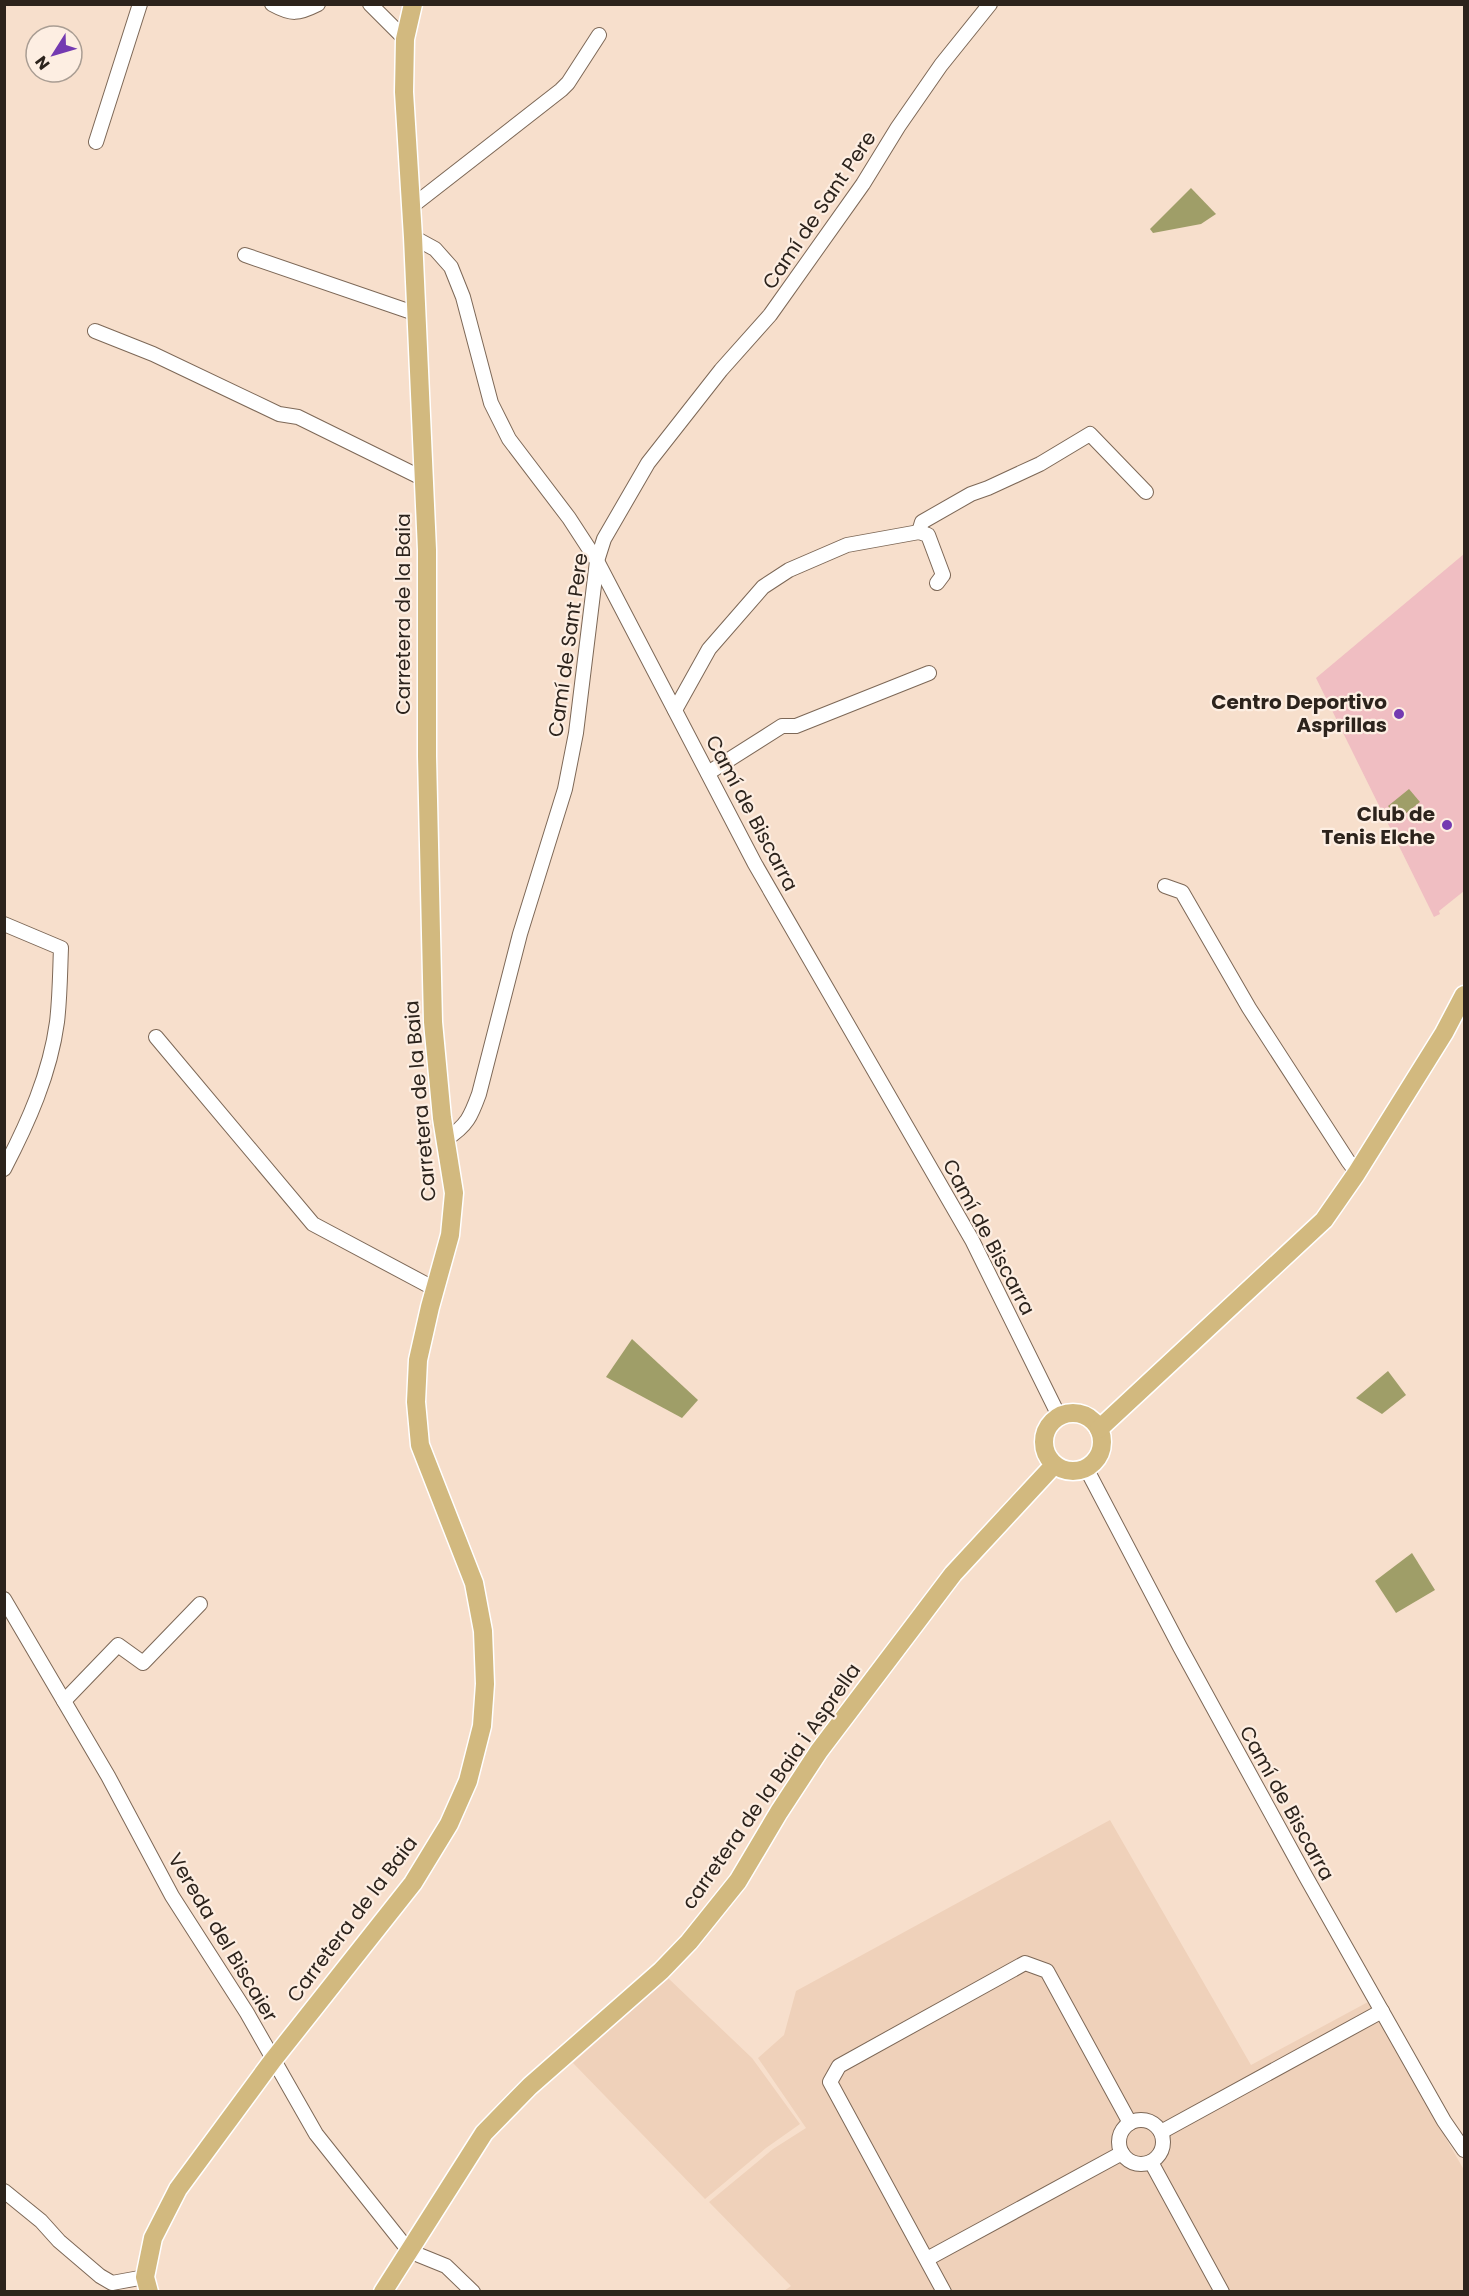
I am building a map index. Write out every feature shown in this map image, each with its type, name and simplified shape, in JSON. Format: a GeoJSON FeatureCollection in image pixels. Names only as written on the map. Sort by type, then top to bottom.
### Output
{"type":"FeatureCollection","features":[{"type":"Feature","properties":{"kind":"main road","name":"Carretera de la Baia"},"geometry":{"type":"LineString","coordinates":[[147,2284],[153,2238],[178,2189],[273,2060],[413,1883],[449,1824],[468,1781],[482,1726],[485,1684],[483,1631],[474,1583],[420,1446],[416,1402],[418,1360],[450,1235],[454,1193],[433,1022],[427,756],[427,550],[417,314],[404,92],[405,39],[413,4]]}},
{"type":"Feature","properties":{"kind":"main road"},"geometry":{"type":"LineString","coordinates":[[1099,1429],[1324,1220],[1357,1173],[1444,1032],[1464,995]]}},
{"type":"Feature","properties":{"kind":"main road"},"geometry":{"type":"LineString","coordinates":[[1071,1413],[1080,1414],[1089,1418],[1099,1429],[1102,1440],[1101,1448],[1097,1459],[1086,1468],[1072,1471],[1054,1465],[1048,1457],[1043,1442],[1048,1425],[1059,1416],[1071,1413]]}},
{"type":"Feature","properties":{"kind":"main road","name":"carretera de la Baia i Asprella"},"geometry":{"type":"LineString","coordinates":[[383,2292],[471,2152],[490,2127],[530,2086],[662,1971],[689,1942],[738,1881],[819,1751],[952,1574],[1054,1465]]}},
{"type":"Feature","properties":{"kind":"street"},"geometry":{"type":"LineString","coordinates":[[96,141],[140,4]]}},
{"type":"Feature","properties":{"kind":"street"},"geometry":{"type":"LineString","coordinates":[[272,4],[286,12],[302,12],[318,4]]}},
{"type":"Feature","properties":{"kind":"street"},"geometry":{"type":"LineString","coordinates":[[370,4],[405,39]]}},
{"type":"Feature","properties":{"kind":"street","name":"Camí de Sant Pere"},"geometry":{"type":"LineString","coordinates":[[446,1139],[459,1131],[470,1118],[479,1094],[520,934],[565,789],[577,723],[597,561],[604,539],[648,463],[721,370],[770,315],[863,184],[898,127],[942,65],[990,4]]}},
{"type":"Feature","properties":{"kind":"street"},"geometry":{"type":"LineString","coordinates":[[411,207],[561,90],[599,35]]}},
{"type":"Feature","properties":{"kind":"street","name":"Camí de Biscarra"},"geometry":{"type":"LineString","coordinates":[[413,237],[435,249],[451,267],[463,297],[491,403],[509,439],[569,518],[597,561],[761,874],[972,1240],[1059,1416]]}},
{"type":"Feature","properties":{"kind":"street"},"geometry":{"type":"LineString","coordinates":[[245,255],[417,314]]}},
{"type":"Feature","properties":{"kind":"street"},"geometry":{"type":"LineString","coordinates":[[95,331],[153,354],[279,414],[298,417],[424,479]]}},
{"type":"Feature","properties":{"kind":"street"},"geometry":{"type":"LineString","coordinates":[[919,532],[922,522],[971,494],[1040,464],[1090,434],[1146,492]]}},
{"type":"Feature","properties":{"kind":"street"},"geometry":{"type":"LineString","coordinates":[[675,710],[709,649],[764,587],[789,570],[847,545],[919,532],[928,535],[943,575],[937,583]]}},
{"type":"Feature","properties":{"kind":"street"},"geometry":{"type":"LineString","coordinates":[[708,773],[782,726],[796,726],[929,673]]}},
{"type":"Feature","properties":{"kind":"street"},"geometry":{"type":"LineString","coordinates":[[1165,886],[1182,892],[1250,1008],[1341,1152],[1357,1173]]}},
{"type":"Feature","properties":{"kind":"street"},"geometry":{"type":"LineString","coordinates":[[4,924],[61,948],[57,1023],[47,1070],[25,1130],[4,1169]]}},
{"type":"Feature","properties":{"kind":"street"},"geometry":{"type":"LineString","coordinates":[[156,1037],[313,1224],[435,1289]]}},
{"type":"Feature","properties":{"kind":"street","name":"Camí de Biscarra"},"geometry":{"type":"LineString","coordinates":[[1086,1468],[1306,1877],[1444,2121],[1464,2150]]}},
{"type":"Feature","properties":{"kind":"street","name":"Vereda del Biscaier"},"geometry":{"type":"LineString","coordinates":[[4,1599],[108,1776],[172,1896],[247,2013],[316,2134],[409,2251]]}},
{"type":"Feature","properties":{"kind":"street"},"geometry":{"type":"LineString","coordinates":[[64,1701],[118,1644],[143,1663],[200,1604]]}},
{"type":"Feature","properties":{"kind":"street"},"geometry":{"type":"LineString","coordinates":[[944,2292],[830,2082],[839,2066],[1025,1963],[1047,1971],[1130,2123]]}},
{"type":"Feature","properties":{"kind":"street"},"geometry":{"type":"LineString","coordinates":[[1161,2132],[1382,2011]]}},
{"type":"Feature","properties":{"kind":"street"},"geometry":{"type":"LineString","coordinates":[[1147,2120],[1155,2124],[1161,2132],[1163,2146],[1159,2155],[1151,2162],[1140,2164],[1129,2160],[1122,2153],[1119,2137],[1123,2128],[1130,2123],[1147,2120]]}},
{"type":"Feature","properties":{"kind":"street"},"geometry":{"type":"LineString","coordinates":[[927,2259],[1122,2153]]}},
{"type":"Feature","properties":{"kind":"street"},"geometry":{"type":"LineString","coordinates":[[1151,2162],[1222,2292]]}},
{"type":"Feature","properties":{"kind":"street"},"geometry":{"type":"LineString","coordinates":[[4,2191],[41,2221],[59,2241],[100,2276],[112,2283],[147,2284]]}},
{"type":"Feature","properties":{"kind":"street"},"geometry":{"type":"LineString","coordinates":[[409,2251],[446,2266],[473,2292]]}},
{"type":"Feature","properties":{"kind":"shaded area"},"geometry":{"type":"Polygon","coordinates":[[[1191,188],[1216,214],[1201,224],[1153,233],[1150,229],[1191,188]]]}},
{"type":"Feature","properties":{"kind":"shaded area","name":"Centro Deportivo Asprillas"},"geometry":{"type":"Polygon","coordinates":[[[1464,554],[1464,891],[1434,917],[1316,678],[1464,554]]]}},
{"type":"Feature","properties":{"kind":"shaded area"},"geometry":{"type":"Polygon","coordinates":[[[1409,789],[1420,802],[1399,819],[1388,806],[1409,789]]]}},
{"type":"Feature","properties":{"kind":"shaded area"},"geometry":{"type":"Polygon","coordinates":[[[632,1339],[698,1400],[682,1418],[606,1377],[632,1339]]]}},
{"type":"Feature","properties":{"kind":"shaded area"},"geometry":{"type":"Polygon","coordinates":[[[1388,1371],[1406,1395],[1382,1414],[1356,1398],[1388,1371]]]}},
{"type":"Feature","properties":{"kind":"shaded area"},"geometry":{"type":"Polygon","coordinates":[[[1412,1553],[1435,1590],[1396,1613],[1375,1581],[1412,1553]]]}},
{"type":"Feature","properties":{"kind":"shaded area"},"geometry":{"type":"Polygon","coordinates":[[[1110,1820],[1251,2065],[1368,2002],[1464,2170],[1464,2291],[784,2291],[791,2286],[709,2202],[773,2149],[806,2128],[758,2058],[784,2035],[796,1991],[1110,1820]]]}},
{"type":"Feature","properties":{"kind":"shaded area"},"geometry":{"type":"Polygon","coordinates":[[[668,1978],[752,2058],[800,2124],[766,2148],[705,2199],[573,2063],[668,1978]]]}},
{"type":"Feature","properties":{"kind":"place","name":"Centro Deportivo Asprillas"},"geometry":{"type":"Point","coordinates":[1399,714]}},
{"type":"Feature","properties":{"kind":"place","name":"Club de Tenis Elche"},"geometry":{"type":"Point","coordinates":[1447,825]}}]}
